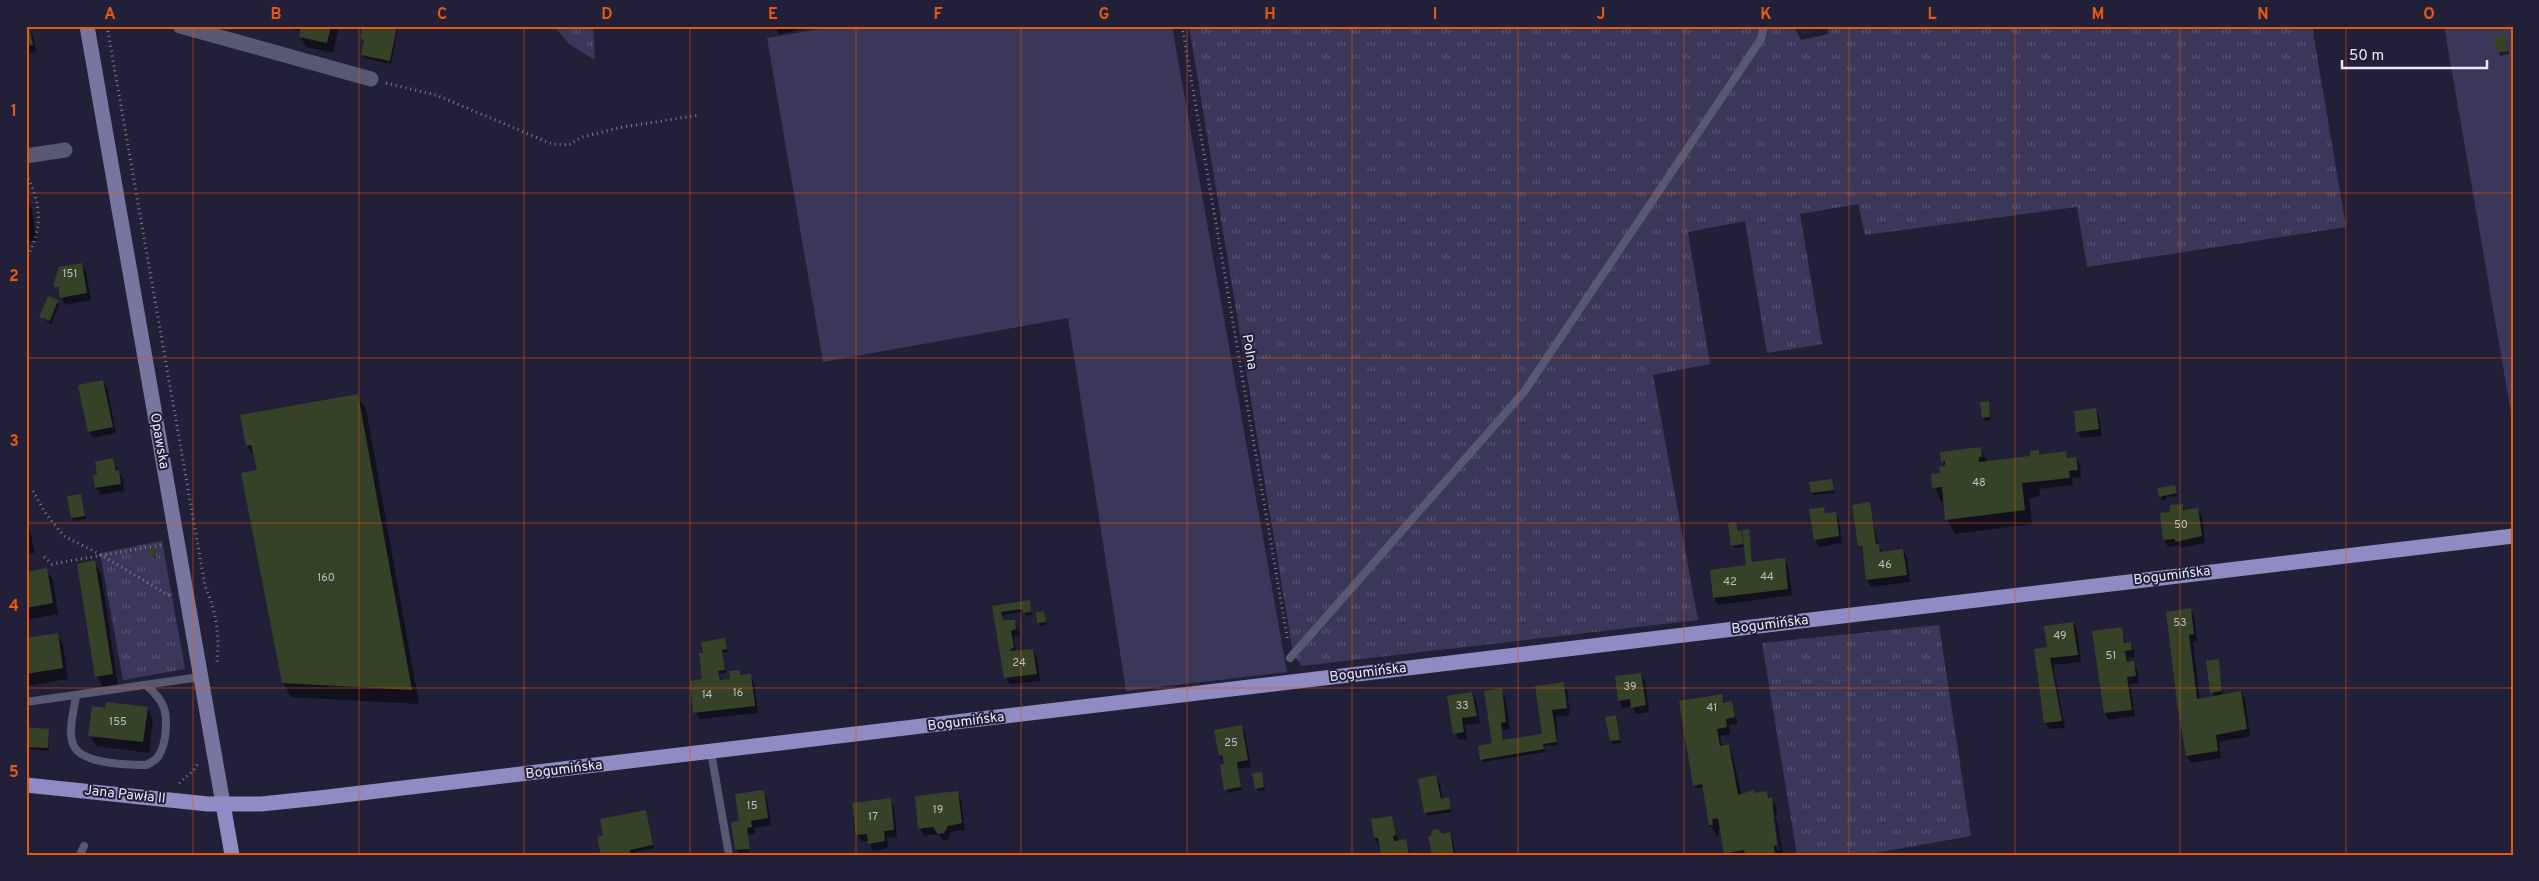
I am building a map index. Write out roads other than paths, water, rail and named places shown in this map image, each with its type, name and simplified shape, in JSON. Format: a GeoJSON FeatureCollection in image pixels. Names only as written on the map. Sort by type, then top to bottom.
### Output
{"type":"FeatureCollection","features":[{"type":"Feature","properties":{"kind":"main road","name":"Opawska"},"geometry":{"type":"LineString","coordinates":[[88,26],[176,542],[232,855]]}},
{"type":"Feature","properties":{"kind":"main road","name":"Bogumińska"},"geometry":{"type":"LineString","coordinates":[[223,804],[270,803],[368,793],[2513,536]]}},
{"type":"Feature","properties":{"kind":"main road","name":"Jana Pawła II"},"geometry":{"type":"LineString","coordinates":[[26,785],[223,804]]}},
{"type":"Feature","properties":{"kind":"street"},"geometry":{"type":"LineString","coordinates":[[180,26],[245,46],[371,79]]}},
{"type":"Feature","properties":{"kind":"street"},"geometry":{"type":"LineString","coordinates":[[26,156],[65,150]]}},
{"type":"Feature","properties":{"kind":"lane"},"geometry":{"type":"LineString","coordinates":[[1290,658],[1524,392],[1761,39],[1764,26]]}},
{"type":"Feature","properties":{"kind":"lane"},"geometry":{"type":"LineString","coordinates":[[26,702],[200,677]]}},
{"type":"Feature","properties":{"kind":"lane"},"geometry":{"type":"LineString","coordinates":[[76,696],[71,735],[74,746],[79,754],[103,761],[147,765],[159,756],[164,742],[166,719],[165,709],[160,699],[147,686]]}},
{"type":"Feature","properties":{"kind":"lane"},"geometry":{"type":"LineString","coordinates":[[711,752],[729,855]]}},
{"type":"Feature","properties":{"kind":"lane"},"geometry":{"type":"LineString","coordinates":[[80,855],[84,846],[87,855]]}}]}
